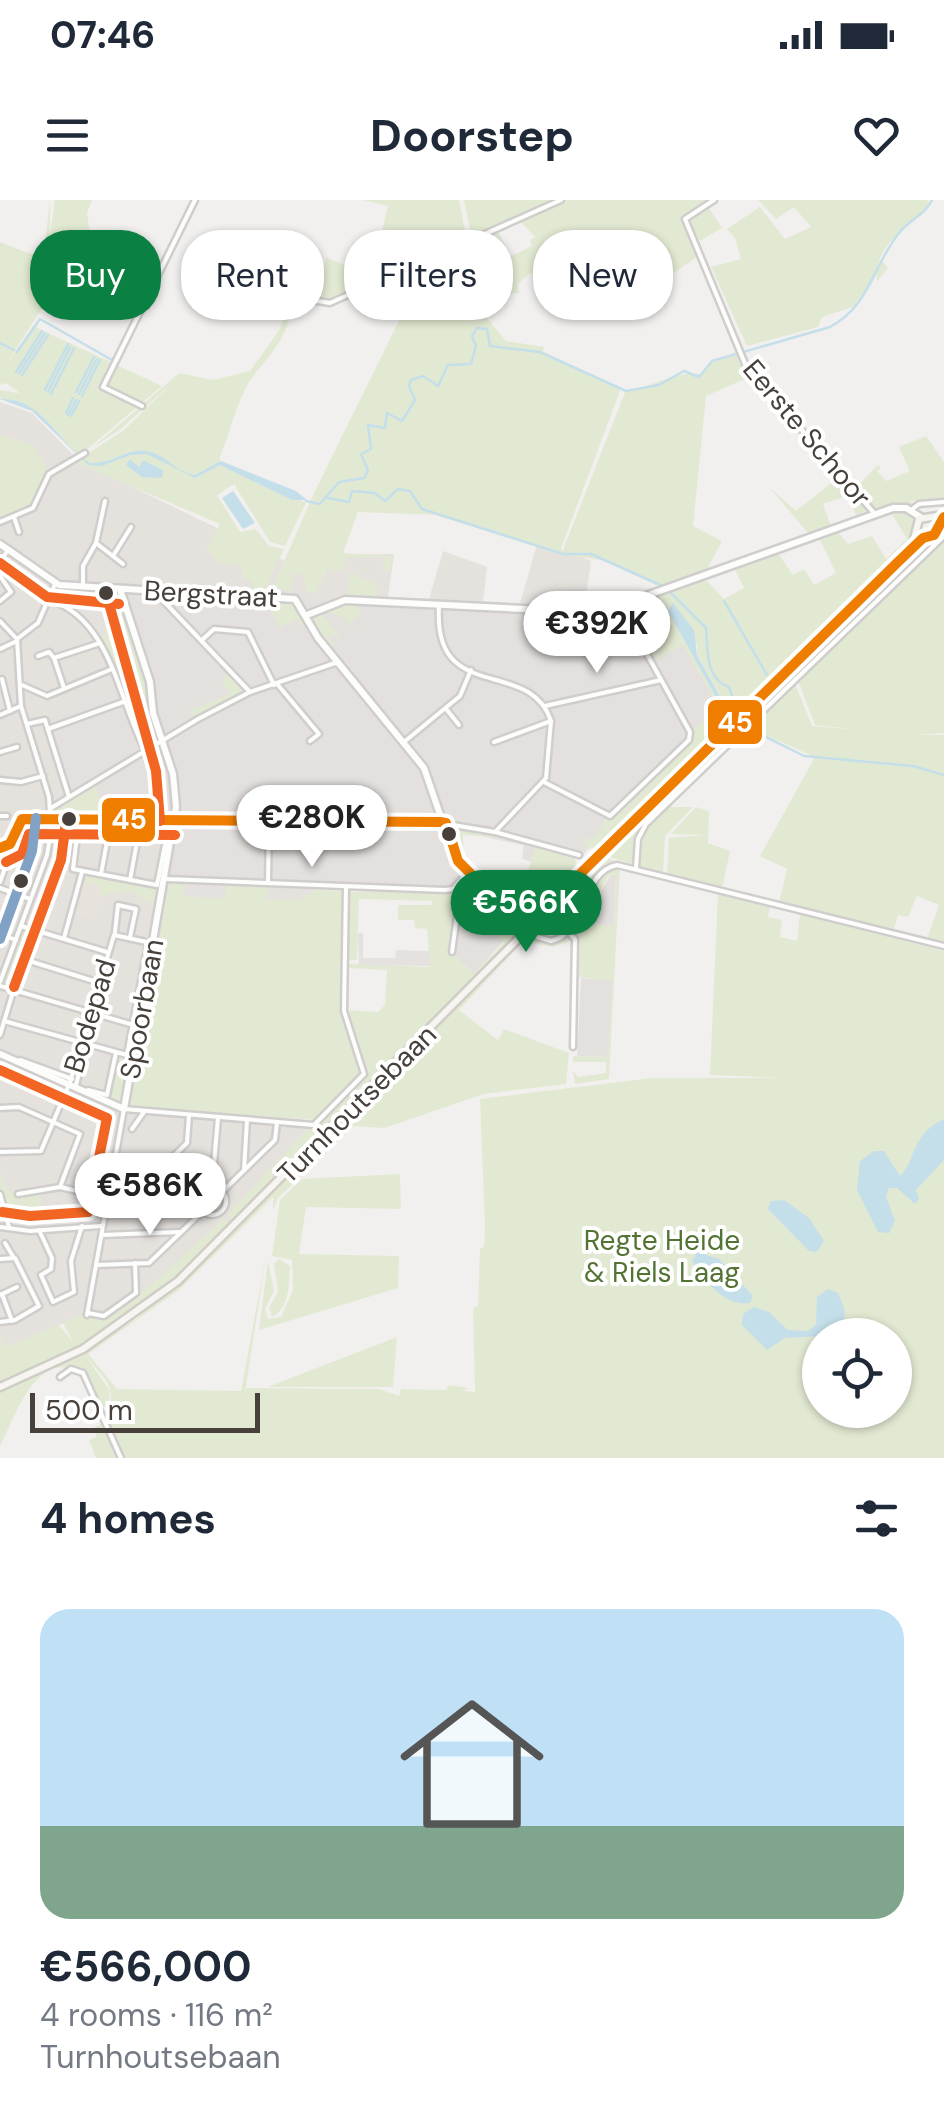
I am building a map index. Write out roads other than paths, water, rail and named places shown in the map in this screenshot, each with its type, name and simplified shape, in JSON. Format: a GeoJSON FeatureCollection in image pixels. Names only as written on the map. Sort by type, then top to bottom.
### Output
{"type":"FeatureCollection","features":[{"type":"Feature","properties":{"kind":"main road"},"geometry":{"type":"LineString","coordinates":[[919,520],[934,522],[944,516]]}},
{"type":"Feature","properties":{"kind":"main road"},"geometry":{"type":"LineString","coordinates":[[919,520],[932,538]]}},
{"type":"Feature","properties":{"kind":"main road"},"geometry":{"type":"LineString","coordinates":[[932,538],[934,522]]}},
{"type":"Feature","properties":{"kind":"main road","name":"Turnhoutsebaan"},"geometry":{"type":"LineString","coordinates":[[0,1387],[83,1349],[169,1288],[546,908],[900,560],[932,538]]}},
{"type":"Feature","properties":{"kind":"street"},"geometry":{"type":"LineString","coordinates":[[142,406],[103,388],[194,200]]}},
{"type":"Feature","properties":{"kind":"street"},"geometry":{"type":"LineString","coordinates":[[324,302],[330,303],[561,200]]}},
{"type":"Feature","properties":{"kind":"street","name":"Eerste Schoor"},"geometry":{"type":"LineString","coordinates":[[714,200],[685,219],[750,372],[874,514]]}},
{"type":"Feature","properties":{"kind":"street"},"geometry":{"type":"LineString","coordinates":[[0,522],[33,508],[48,474],[84,454]]}},
{"type":"Feature","properties":{"kind":"street"},"geometry":{"type":"LineString","coordinates":[[83,587],[83,566],[96,543],[105,501]]}},
{"type":"Feature","properties":{"kind":"street"},"geometry":{"type":"LineString","coordinates":[[911,510],[919,504],[944,502]]}},
{"type":"Feature","properties":{"kind":"street"},"geometry":{"type":"LineString","coordinates":[[896,508],[919,520]]}},
{"type":"Feature","properties":{"kind":"street"},"geometry":{"type":"LineString","coordinates":[[919,520],[911,510],[896,508],[874,514],[632,603],[583,612],[345,600],[307,616],[338,662],[426,771],[458,861],[526,929],[544,940],[559,940],[568,932],[603,870],[617,865],[944,946]]}},
{"type":"Feature","properties":{"kind":"street"},"geometry":{"type":"LineString","coordinates":[[14,517],[19,532]]}},
{"type":"Feature","properties":{"kind":"street"},"geometry":{"type":"LineString","coordinates":[[113,556],[131,528]]}},
{"type":"Feature","properties":{"kind":"street"},"geometry":{"type":"LineString","coordinates":[[636,869],[638,835],[646,824],[932,538]]}},
{"type":"Feature","properties":{"kind":"street"},"geometry":{"type":"LineString","coordinates":[[96,543],[123,564]]}},
{"type":"Feature","properties":{"kind":"street"},"geometry":{"type":"LineString","coordinates":[[0,544],[55,584],[38,623],[0,649]]}},
{"type":"Feature","properties":{"kind":"street"},"geometry":{"type":"LineString","coordinates":[[0,561],[9,549]]}},
{"type":"Feature","properties":{"kind":"street"},"geometry":{"type":"LineString","coordinates":[[0,576],[11,590],[0,601]]}},
{"type":"Feature","properties":{"kind":"street","name":"Bergstraat"},"geometry":{"type":"LineString","coordinates":[[55,584],[288,597],[298,602],[307,616]]}},
{"type":"Feature","properties":{"kind":"street","name":"Spoorbaan"},"geometry":{"type":"LineString","coordinates":[[120,589],[150,682],[174,783],[175,820],[161,882]]}},
{"type":"Feature","properties":{"kind":"street"},"geometry":{"type":"LineString","coordinates":[[154,590],[250,692]]}},
{"type":"Feature","properties":{"kind":"street"},"geometry":{"type":"LineString","coordinates":[[50,600],[59,603],[100,644],[146,752]]}},
{"type":"Feature","properties":{"kind":"street"},"geometry":{"type":"LineString","coordinates":[[544,782],[603,816],[615,814],[690,740],[690,732],[643,647],[632,603]]}},
{"type":"Feature","properties":{"kind":"street"},"geometry":{"type":"LineString","coordinates":[[439,605],[441,647],[453,662],[533,695],[545,706],[551,720],[544,782],[496,832]]}},
{"type":"Feature","properties":{"kind":"street"},"geometry":{"type":"LineString","coordinates":[[0,621],[17,640],[22,706],[43,776],[51,820],[47,855],[2,969],[0,984],[130,1024]]}},
{"type":"Feature","properties":{"kind":"street"},"geometry":{"type":"LineString","coordinates":[[200,641],[214,630],[248,632],[276,685],[318,734],[310,742]]}},
{"type":"Feature","properties":{"kind":"street"},"geometry":{"type":"LineString","coordinates":[[54,658],[100,644]]}},
{"type":"Feature","properties":{"kind":"street"},"geometry":{"type":"LineString","coordinates":[[38,656],[50,652],[64,688]]}},
{"type":"Feature","properties":{"kind":"street"},"geometry":{"type":"LineString","coordinates":[[50,808],[250,692],[338,662]]}},
{"type":"Feature","properties":{"kind":"street"},"geometry":{"type":"LineString","coordinates":[[22,685],[44,696],[112,669]]}},
{"type":"Feature","properties":{"kind":"street"},"geometry":{"type":"LineString","coordinates":[[403,742],[460,696],[471,670]]}},
{"type":"Feature","properties":{"kind":"street"},"geometry":{"type":"LineString","coordinates":[[2,678],[1,688],[10,711]]}},
{"type":"Feature","properties":{"kind":"street"},"geometry":{"type":"LineString","coordinates":[[545,706],[661,680]]}},
{"type":"Feature","properties":{"kind":"street"},"geometry":{"type":"LineString","coordinates":[[48,729],[124,702]]}},
{"type":"Feature","properties":{"kind":"street"},"geometry":{"type":"LineString","coordinates":[[0,715],[22,706]]}},
{"type":"Feature","properties":{"kind":"street"},"geometry":{"type":"LineString","coordinates":[[445,708],[460,725]]}},
{"type":"Feature","properties":{"kind":"street"},"geometry":{"type":"LineString","coordinates":[[27,724],[44,719],[69,798]]}},
{"type":"Feature","properties":{"kind":"street"},"geometry":{"type":"LineString","coordinates":[[494,742],[551,720]]}},
{"type":"Feature","properties":{"kind":"street"},"geometry":{"type":"LineString","coordinates":[[0,752],[17,747]]}},
{"type":"Feature","properties":{"kind":"street"},"geometry":{"type":"LineString","coordinates":[[0,780],[21,782],[43,776]]}},
{"type":"Feature","properties":{"kind":"street"},"geometry":{"type":"LineString","coordinates":[[30,899],[0,885],[9,857],[2,852],[10,844],[19,820],[444,823],[496,832],[579,855]]}},
{"type":"Feature","properties":{"kind":"street"},"geometry":{"type":"LineString","coordinates":[[80,820],[72,868],[130,880],[445,890],[456,886],[468,872]]}},
{"type":"Feature","properties":{"kind":"street"},"geometry":{"type":"LineString","coordinates":[[101,874],[111,820]]}},
{"type":"Feature","properties":{"kind":"street"},"geometry":{"type":"LineString","coordinates":[[130,880],[141,820]]}},
{"type":"Feature","properties":{"kind":"street"},"geometry":{"type":"LineString","coordinates":[[268,883],[269,820]]}},
{"type":"Feature","properties":{"kind":"street","name":"Spoorbaan"},"geometry":{"type":"LineString","coordinates":[[135,1263],[136,1293],[104,1316],[87,1314],[168,830]]}},
{"type":"Feature","properties":{"kind":"street"},"geometry":{"type":"LineString","coordinates":[[64,938],[82,871]]}},
{"type":"Feature","properties":{"kind":"street"},"geometry":{"type":"LineString","coordinates":[[452,952],[460,894],[456,886]]}},
{"type":"Feature","properties":{"kind":"street"},"geometry":{"type":"LineString","coordinates":[[10,1056],[124,1109],[317,1124],[364,1076],[344,1010],[346,888]]}},
{"type":"Feature","properties":{"kind":"street"},"geometry":{"type":"LineString","coordinates":[[116,934],[112,927],[120,905],[136,909],[130,937]]}},
{"type":"Feature","properties":{"kind":"street"},"geometry":{"type":"LineString","coordinates":[[21,926],[109,953]]}},
{"type":"Feature","properties":{"kind":"street"},"geometry":{"type":"LineString","coordinates":[[0,1035],[32,929]]}},
{"type":"Feature","properties":{"kind":"street"},"geometry":{"type":"LineString","coordinates":[[568,932],[575,939],[572,1048]]}},
{"type":"Feature","properties":{"kind":"street"},"geometry":{"type":"LineString","coordinates":[[0,934],[16,940]]}},
{"type":"Feature","properties":{"kind":"street","name":"Bodepad"},"geometry":{"type":"LineString","coordinates":[[0,1152],[40,1153],[73,1082],[116,934],[151,943]]}},
{"type":"Feature","properties":{"kind":"street","name":"Spoorbaan"},"geometry":{"type":"LineString","coordinates":[[73,1082],[108,1095],[116,1053],[129,1051],[135,1029],[130,1024],[151,943]]}},
{"type":"Feature","properties":{"kind":"street"},"geometry":{"type":"LineString","coordinates":[[23,959],[100,983]]}},
{"type":"Feature","properties":{"kind":"street"},"geometry":{"type":"LineString","coordinates":[[4,1021],[116,1053]]}},
{"type":"Feature","properties":{"kind":"street"},"geometry":{"type":"LineString","coordinates":[[0,1054],[73,1082]]}},
{"type":"Feature","properties":{"kind":"street"},"geometry":{"type":"LineString","coordinates":[[0,1108],[17,1106],[54,1120],[82,1138],[60,1188]]}},
{"type":"Feature","properties":{"kind":"street"},"geometry":{"type":"LineString","coordinates":[[132,1128],[144,1112]]}},
{"type":"Feature","properties":{"kind":"street"},"geometry":{"type":"LineString","coordinates":[[112,1176],[155,1174],[186,1143],[189,1115]]}},
{"type":"Feature","properties":{"kind":"street"},"geometry":{"type":"LineString","coordinates":[[212,1186],[218,1118]]}},
{"type":"Feature","properties":{"kind":"street"},"geometry":{"type":"LineString","coordinates":[[244,1170],[247,1120]]}},
{"type":"Feature","properties":{"kind":"street"},"geometry":{"type":"LineString","coordinates":[[222,1191],[275,1140],[277,1122]]}},
{"type":"Feature","properties":{"kind":"street"},"geometry":{"type":"LineString","coordinates":[[212,1186],[222,1191],[226,1200],[222,1211],[211,1215],[202,1212],[197,1201],[201,1190],[212,1186]]}},
{"type":"Feature","properties":{"kind":"street"},"geometry":{"type":"LineString","coordinates":[[18,1194],[60,1188],[108,1198]]}},
{"type":"Feature","properties":{"kind":"street"},"geometry":{"type":"LineString","coordinates":[[0,1194],[9,1227]]}},
{"type":"Feature","properties":{"kind":"street"},"geometry":{"type":"LineString","coordinates":[[107,1206],[197,1201]]}},
{"type":"Feature","properties":{"kind":"street"},"geometry":{"type":"LineString","coordinates":[[96,1264],[149,1262],[202,1212]]}},
{"type":"Feature","properties":{"kind":"street"},"geometry":{"type":"LineString","coordinates":[[40,1276],[53,1302],[73,1293],[72,1258],[82,1226]]}},
{"type":"Feature","properties":{"kind":"street"},"geometry":{"type":"LineString","coordinates":[[0,1227],[39,1230],[101,1226]]}},
{"type":"Feature","properties":{"kind":"street"},"geometry":{"type":"LineString","coordinates":[[29,1280],[51,1269],[53,1260],[39,1230]]}},
{"type":"Feature","properties":{"kind":"street"},"geometry":{"type":"LineString","coordinates":[[167,1232],[167,1244]]}},
{"type":"Feature","properties":{"kind":"street"},"geometry":{"type":"LineString","coordinates":[[102,1235],[180,1232]]}},
{"type":"Feature","properties":{"kind":"street"},"geometry":{"type":"LineString","coordinates":[[0,1322],[12,1321],[39,1308],[29,1280],[5,1243]]}},
{"type":"Feature","properties":{"kind":"street"},"geometry":{"type":"LineString","coordinates":[[0,1260],[14,1258]]}},
{"type":"Feature","properties":{"kind":"street"},"geometry":{"type":"LineString","coordinates":[[12,1321],[1,1295],[17,1287]]}},
{"type":"Feature","properties":{"kind":"street"},"geometry":{"type":"LineString","coordinates":[[60,1377],[70,1370],[83,1373],[121,1458]]}},
{"type":"Feature","properties":{"kind":"water"},"geometry":{"type":"Polygon","coordinates":[[[0,399],[28,405],[90,463],[145,451],[195,475],[221,461],[296,491],[307,500],[292,500],[220,465],[195,478],[147,454],[130,455],[102,466],[88,465],[32,411],[0,399]]]}},
{"type":"Feature","properties":{"kind":"water"},"geometry":{"type":"Polygon","coordinates":[[[130,459],[139,467],[143,460],[163,470],[162,478],[142,477],[126,465],[130,459]]]}},
{"type":"Feature","properties":{"kind":"water"},"geometry":{"type":"Polygon","coordinates":[[[233,491],[255,523],[243,529],[222,498],[233,491]]]}},
{"type":"Feature","properties":{"kind":"water"},"geometry":{"type":"Polygon","coordinates":[[[673,603],[694,630],[697,655],[726,707],[704,729],[721,706],[668,611],[673,603]]]}},
{"type":"Feature","properties":{"kind":"water"},"geometry":{"type":"Polygon","coordinates":[[[944,1119],[944,1160],[916,1190],[919,1199],[915,1204],[897,1188],[889,1188],[886,1197],[895,1221],[889,1233],[878,1232],[857,1190],[860,1161],[874,1151],[884,1151],[900,1176],[925,1132],[944,1119]]]}},
{"type":"Feature","properties":{"kind":"water"},"geometry":{"type":"Polygon","coordinates":[[[784,1200],[809,1218],[824,1241],[817,1252],[809,1251],[768,1209],[771,1201],[784,1200]]]}},
{"type":"Feature","properties":{"kind":"water"},"geometry":{"type":"Polygon","coordinates":[[[697,1252],[719,1259],[753,1296],[750,1303],[732,1301],[716,1291],[692,1261],[697,1252]]]}},
{"type":"Feature","properties":{"kind":"water"},"geometry":{"type":"Polygon","coordinates":[[[828,1289],[838,1293],[844,1318],[816,1318],[817,1297],[828,1289]]]}},
{"type":"Feature","properties":{"kind":"water"},"geometry":{"type":"Polygon","coordinates":[[[754,1307],[769,1312],[788,1330],[802,1331],[802,1337],[785,1338],[767,1350],[742,1325],[743,1314],[754,1307]]]}},
{"type":"Feature","properties":{"kind":"waterway"},"geometry":{"type":"LineString","coordinates":[[306,501],[320,504],[339,482],[364,478],[368,470],[361,454],[371,449],[368,425],[385,428],[387,413],[402,421],[415,400],[409,386],[411,380],[423,376],[438,386],[448,365],[471,364],[476,346],[472,336],[477,328],[487,329],[490,346],[540,352],[626,391],[659,385],[684,371],[699,377],[712,361],[830,327],[843,318],[863,296],[899,233],[932,200]]}},
{"type":"Feature","properties":{"kind":"waterway"},"geometry":{"type":"LineString","coordinates":[[17,352],[40,319],[112,360]]}},
{"type":"Feature","properties":{"kind":"waterway"},"geometry":{"type":"LineString","coordinates":[[16,372],[42,331]]}},
{"type":"Feature","properties":{"kind":"waterway"},"geometry":{"type":"LineString","coordinates":[[19,373],[45,333]]}},
{"type":"Feature","properties":{"kind":"waterway"},"geometry":{"type":"LineString","coordinates":[[22,375],[48,335]]}},
{"type":"Feature","properties":{"kind":"waterway"},"geometry":{"type":"LineString","coordinates":[[107,385],[130,338]]}},
{"type":"Feature","properties":{"kind":"waterway"},"geometry":{"type":"LineString","coordinates":[[0,343],[14,350]]}},
{"type":"Feature","properties":{"kind":"waterway"},"geometry":{"type":"LineString","coordinates":[[45,390],[68,344]]}},
{"type":"Feature","properties":{"kind":"waterway"},"geometry":{"type":"LineString","coordinates":[[48,392],[70,347]]}},
{"type":"Feature","properties":{"kind":"waterway"},"geometry":{"type":"LineString","coordinates":[[51,394],[74,348]]}},
{"type":"Feature","properties":{"kind":"waterway"},"geometry":{"type":"LineString","coordinates":[[76,392],[94,357]]}},
{"type":"Feature","properties":{"kind":"waterway"},"geometry":{"type":"LineString","coordinates":[[79,394],[97,359]]}},
{"type":"Feature","properties":{"kind":"waterway"},"geometry":{"type":"LineString","coordinates":[[82,396],[100,360]]}},
{"type":"Feature","properties":{"kind":"waterway"},"geometry":{"type":"LineString","coordinates":[[66,413],[73,398]]}},
{"type":"Feature","properties":{"kind":"waterway"},"geometry":{"type":"LineString","coordinates":[[68,415],[76,400]]}},
{"type":"Feature","properties":{"kind":"waterway"},"geometry":{"type":"LineString","coordinates":[[71,416],[79,401]]}},
{"type":"Feature","properties":{"kind":"waterway"},"geometry":{"type":"LineString","coordinates":[[328,498],[349,502],[352,491],[375,493],[385,501],[398,489],[410,491],[422,509],[563,554],[591,554],[665,587]]}},
{"type":"Feature","properties":{"kind":"waterway"},"geometry":{"type":"LineString","coordinates":[[670,592],[706,628],[711,670],[729,687],[737,709]]}},
{"type":"Feature","properties":{"kind":"waterway"},"geometry":{"type":"LineString","coordinates":[[724,601],[767,675]]}},
{"type":"Feature","properties":{"kind":"waterway"},"geometry":{"type":"LineString","coordinates":[[748,728],[804,756],[913,766],[944,775]]}},
{"type":"Feature","properties":{"kind":"park label","name":"Regte Heide & Riels Laag"},"geometry":{"type":"Point","coordinates":[662,1256]}}]}
